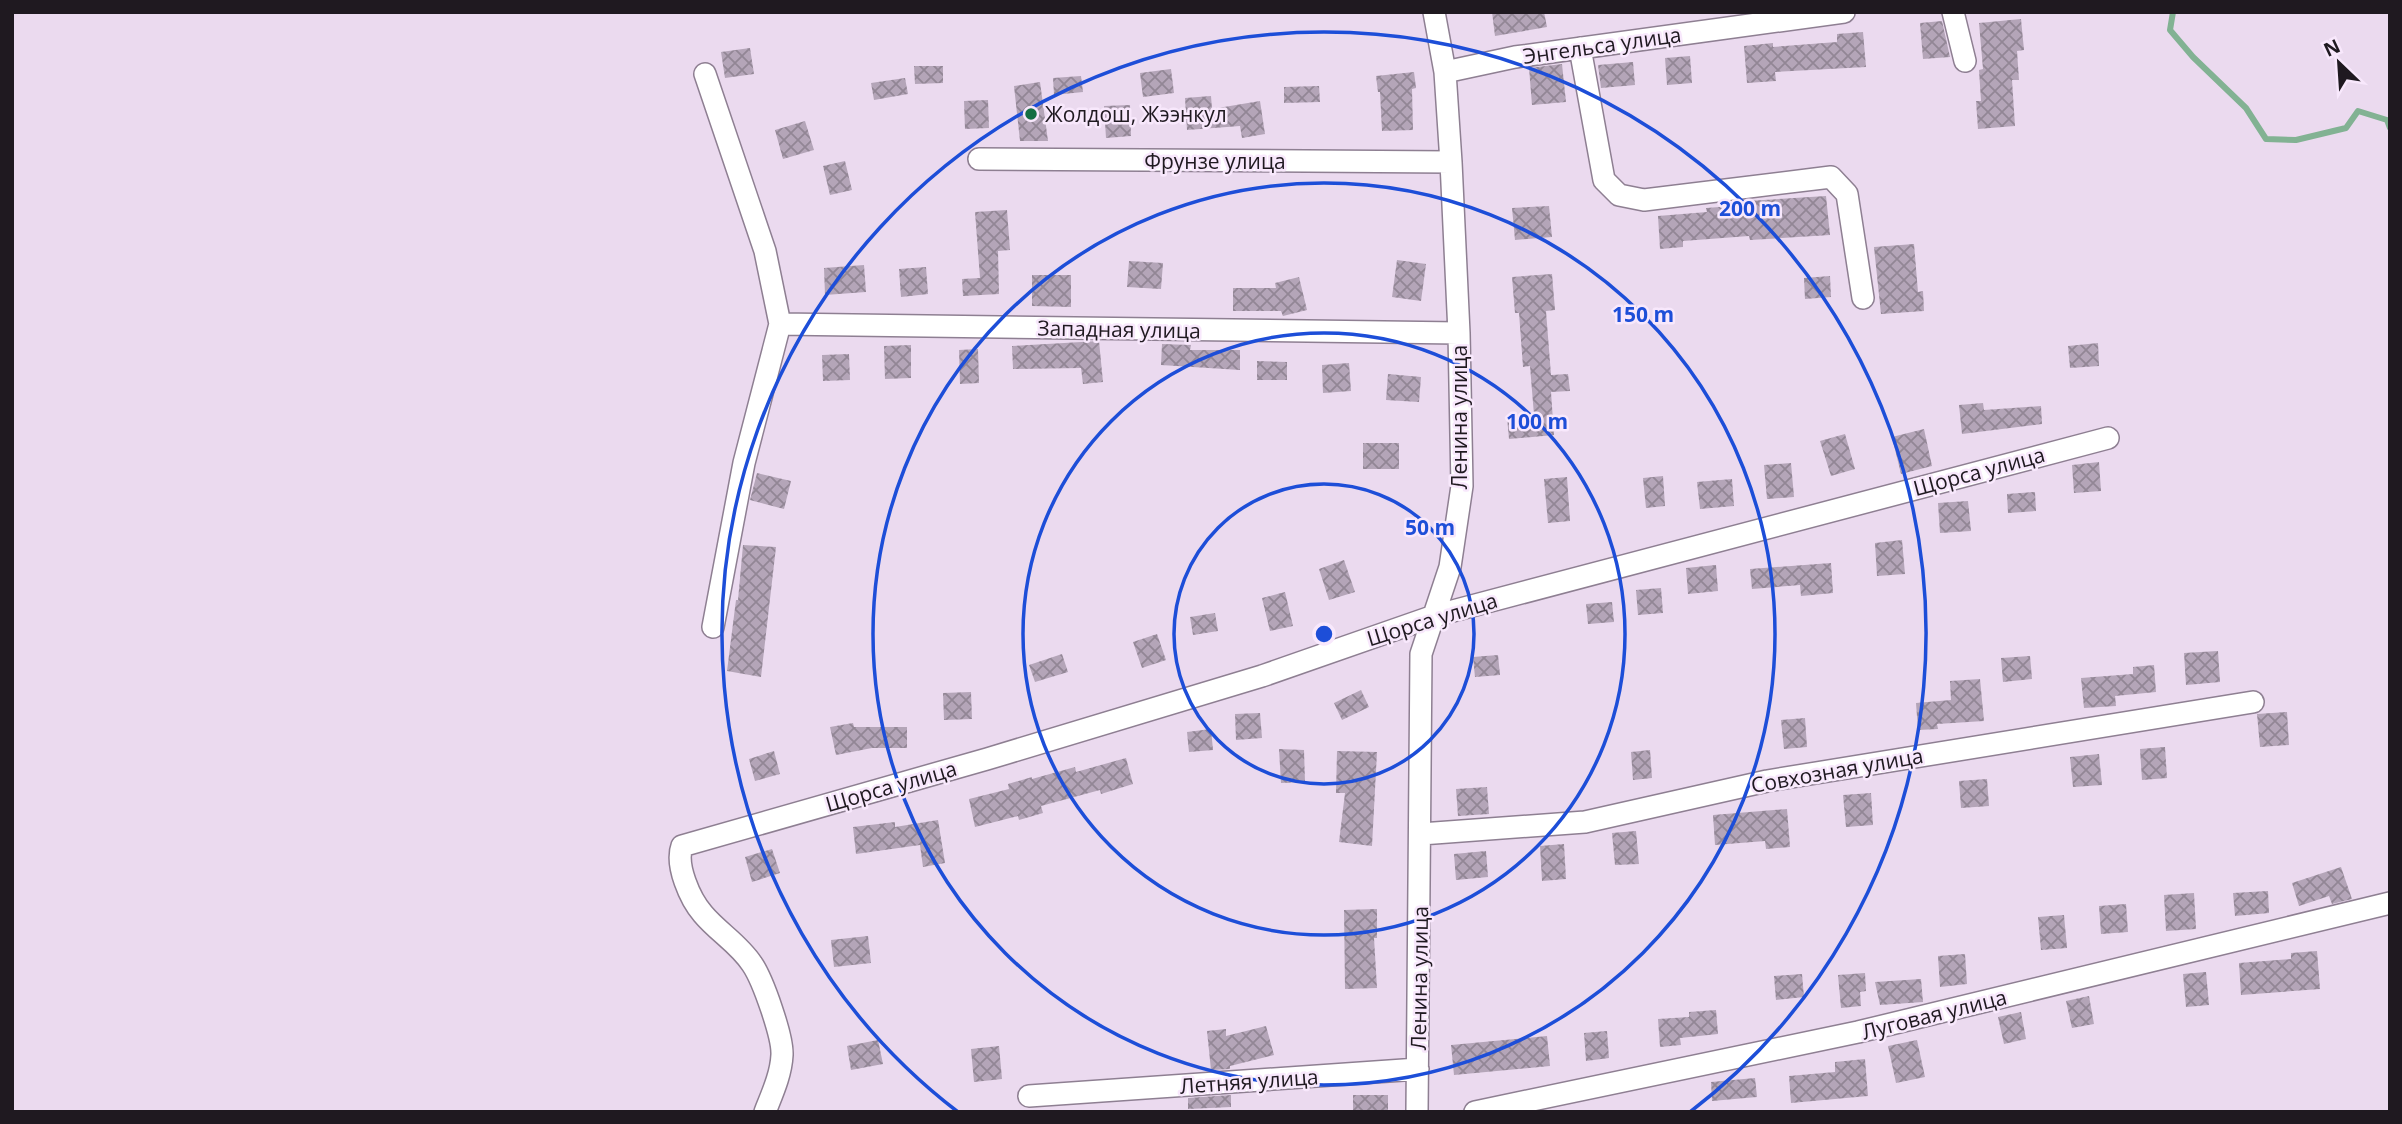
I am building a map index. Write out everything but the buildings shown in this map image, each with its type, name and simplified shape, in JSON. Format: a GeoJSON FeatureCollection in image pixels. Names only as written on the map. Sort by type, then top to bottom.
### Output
{"type":"FeatureCollection","features":[{"type":"Feature","properties":{"kind":"street","name":"Ленина улица"},"geometry":{"type":"LineString","coordinates":[[1417,1112],[1421,654],[1450,568],[1462,486],[1459,333],[1451,162],[1445,72],[1434,12]]}},
{"type":"Feature","properties":{"kind":"street","name":"Энгельса улица"},"geometry":{"type":"LineString","coordinates":[[1445,72],[1515,57],[1844,12]]}},
{"type":"Feature","properties":{"kind":"street"},"geometry":{"type":"LineString","coordinates":[[1953,12],[1965,61]]}},
{"type":"Feature","properties":{"kind":"street"},"geometry":{"type":"LineString","coordinates":[[1580,48],[1604,180],[1619,195],[1644,200],[1831,177],[1847,194],[1863,298]]}},
{"type":"Feature","properties":{"kind":"street"},"geometry":{"type":"LineString","coordinates":[[705,74],[765,251],[780,324],[744,463],[713,626]]}},
{"type":"Feature","properties":{"kind":"street","name":"Фрунзе улица"},"geometry":{"type":"LineString","coordinates":[[979,159],[1451,162]]}},
{"type":"Feature","properties":{"kind":"street","name":"Западная улица"},"geometry":{"type":"LineString","coordinates":[[780,324],[1459,333]]}},
{"type":"Feature","properties":{"kind":"street","name":"Щорса улица"},"geometry":{"type":"LineString","coordinates":[[765,1112],[777,1082],[782,1054],[770,1005],[752,964],[732,940],[702,914],[681,873],[682,846],[1223,688],[1434,616],[2108,438]]}},
{"type":"Feature","properties":{"kind":"street","name":"Совхозная улица"},"geometry":{"type":"LineString","coordinates":[[1421,834],[1586,822],[1767,780],[2253,702]]}},
{"type":"Feature","properties":{"kind":"street","name":"Луговая улица"},"geometry":{"type":"LineString","coordinates":[[1475,1112],[1858,1032],[2390,904]]}},
{"type":"Feature","properties":{"kind":"street","name":"Летняя улица"},"geometry":{"type":"LineString","coordinates":[[1029,1096],[1081,1102],[1418,1069]]}},
{"type":"Feature","properties":{"kind":"waterway"},"geometry":{"type":"LineString","coordinates":[[2173,12],[2170,30],[2193,57],[2246,108],[2266,139],[2296,140],[2346,128],[2358,111],[2387,120],[2390,128]]}},
{"type":"Feature","properties":{"kind":"place","name":"Жолдош, Жээнкул"},"geometry":{"type":"Point","coordinates":[1031,114]}}]}
